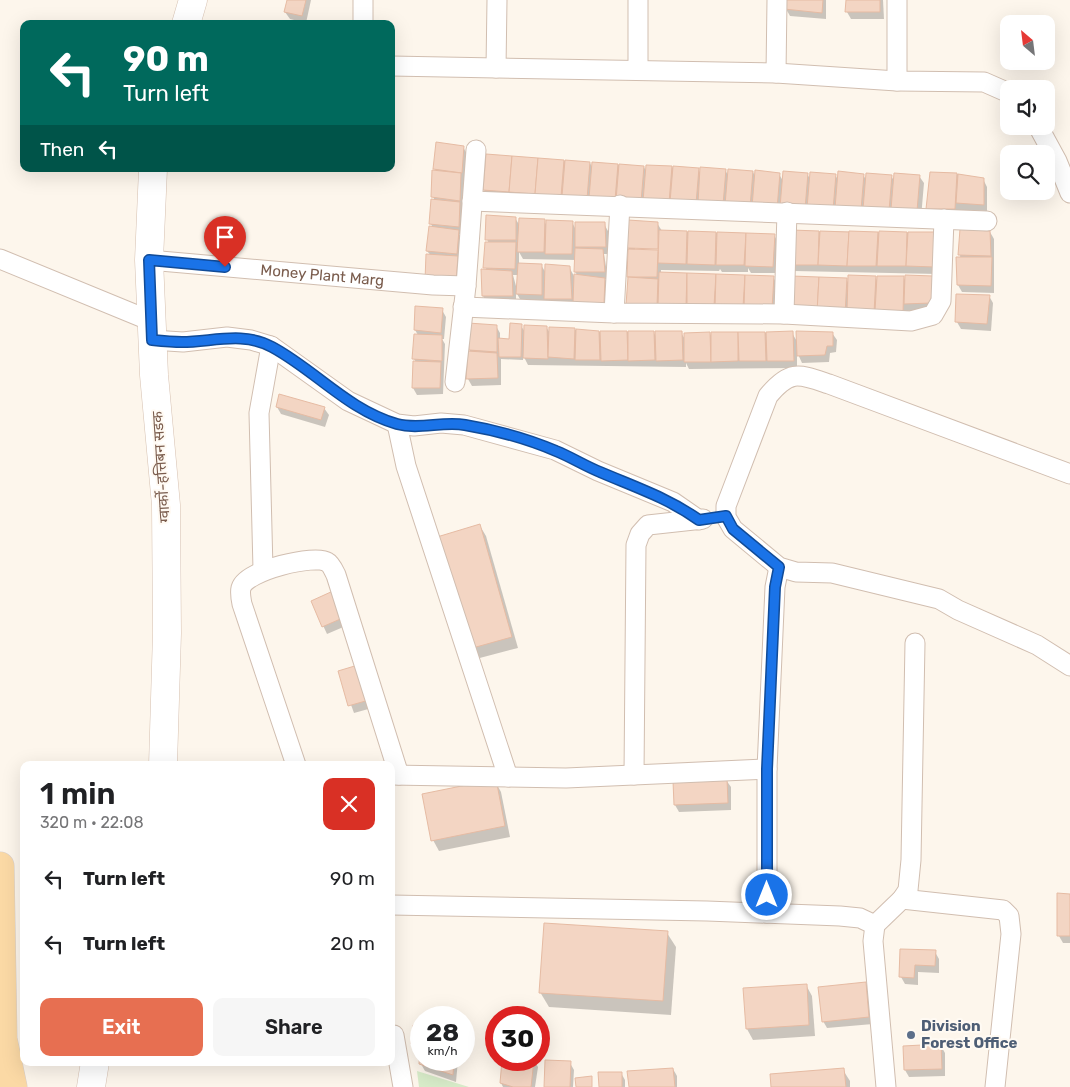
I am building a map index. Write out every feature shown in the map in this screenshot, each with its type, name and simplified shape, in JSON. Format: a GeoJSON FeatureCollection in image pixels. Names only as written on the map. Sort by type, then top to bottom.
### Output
{"type":"FeatureCollection","features":[{"type":"Feature","properties":{"kind":"main road"},"geometry":{"type":"LineString","coordinates":[[187,20],[193,0]]}},
{"type":"Feature","properties":{"kind":"main road","name":"ग्वार्को-हत्तिबन सडक"},"geometry":{"type":"LineString","coordinates":[[154,172],[149,260],[152,330],[166,505],[167,633],[163,761]]}},
{"type":"Feature","properties":{"kind":"main road"},"geometry":{"type":"LineString","coordinates":[[0,866],[3,1039],[13,1087]]}},
{"type":"Feature","properties":{"kind":"main road"},"geometry":{"type":"LineString","coordinates":[[91,1087],[94,1066]]}},
{"type":"Feature","properties":{"kind":"street"},"geometry":{"type":"LineString","coordinates":[[362,0],[363,20]]}},
{"type":"Feature","properties":{"kind":"street"},"geometry":{"type":"LineString","coordinates":[[496,68],[497,0]]}},
{"type":"Feature","properties":{"kind":"street"},"geometry":{"type":"LineString","coordinates":[[638,0],[638,69]]}},
{"type":"Feature","properties":{"kind":"street"},"geometry":{"type":"LineString","coordinates":[[776,73],[777,0]]}},
{"type":"Feature","properties":{"kind":"street"},"geometry":{"type":"LineString","coordinates":[[897,0],[897,80]]}},
{"type":"Feature","properties":{"kind":"street"},"geometry":{"type":"LineString","coordinates":[[395,66],[776,73],[897,80],[984,82],[1000,89]]}},
{"type":"Feature","properties":{"kind":"street"},"geometry":{"type":"LineString","coordinates":[[1043,135],[1057,161],[1070,192]]}},
{"type":"Feature","properties":{"kind":"street"},"geometry":{"type":"LineString","coordinates":[[455,382],[466,286],[476,150]]}},
{"type":"Feature","properties":{"kind":"street"},"geometry":{"type":"LineString","coordinates":[[472,201],[620,205],[988,221]]}},
{"type":"Feature","properties":{"kind":"street"},"geometry":{"type":"LineString","coordinates":[[614,313],[620,205]]}},
{"type":"Feature","properties":{"kind":"street"},"geometry":{"type":"LineString","coordinates":[[784,314],[788,212]]}},
{"type":"Feature","properties":{"kind":"street"},"geometry":{"type":"LineString","coordinates":[[463,307],[614,313],[784,314],[911,321],[933,315],[941,301],[944,219]]}},
{"type":"Feature","properties":{"kind":"street"},"geometry":{"type":"LineString","coordinates":[[0,259],[152,330],[183,342],[227,337],[251,340],[271,346],[348,401],[397,424],[414,426],[441,423],[464,425],[555,450],[598,471],[674,502],[699,520]]}},
{"type":"Feature","properties":{"kind":"street","name":"Money Plant Marg"},"geometry":{"type":"LineString","coordinates":[[149,260],[433,285],[466,286]]}},
{"type":"Feature","properties":{"kind":"street"},"geometry":{"type":"LineString","coordinates":[[264,569],[259,413],[271,346]]}},
{"type":"Feature","properties":{"kind":"street"},"geometry":{"type":"LineString","coordinates":[[1070,474],[829,384],[802,375],[791,375],[778,384],[768,396],[726,506],[726,516],[733,529],[779,567],[796,572],[832,573],[939,599],[958,610],[1037,645],[1070,666]]}},
{"type":"Feature","properties":{"kind":"street"},"geometry":{"type":"LineString","coordinates":[[397,424],[406,466],[508,777]]}},
{"type":"Feature","properties":{"kind":"street"},"geometry":{"type":"LineString","coordinates":[[634,775],[636,545],[640,534],[648,525],[726,516]]}},
{"type":"Feature","properties":{"kind":"street"},"geometry":{"type":"LineString","coordinates":[[295,761],[242,604],[241,588],[247,579],[264,569],[319,559],[328,562],[336,575],[391,761]]}},
{"type":"Feature","properties":{"kind":"street"},"geometry":{"type":"LineString","coordinates":[[767,913],[767,769],[775,587],[779,567]]}},
{"type":"Feature","properties":{"kind":"street"},"geometry":{"type":"LineString","coordinates":[[886,1087],[873,941],[875,925],[902,899],[908,890],[911,860],[914,643]]}},
{"type":"Feature","properties":{"kind":"street"},"geometry":{"type":"LineString","coordinates":[[395,775],[566,778],[767,769]]}},
{"type":"Feature","properties":{"kind":"street"},"geometry":{"type":"LineString","coordinates":[[902,899],[1003,910],[1009,916],[1011,934],[995,1087]]}},
{"type":"Feature","properties":{"kind":"street"},"geometry":{"type":"LineString","coordinates":[[395,904],[840,916],[860,918],[875,925]]}},
{"type":"Feature","properties":{"kind":"street"},"geometry":{"type":"LineString","coordinates":[[395,1042],[403,1087]]}},
{"type":"Feature","properties":{"kind":"green space"},"geometry":{"type":"Polygon","coordinates":[[[417,1071],[469,1087],[419,1087],[417,1071]]]}},
{"type":"Feature","properties":{"kind":"building"},"geometry":{"type":"Polygon","coordinates":[[[287,0],[306,0],[302,16],[284,12],[287,0]]]}},
{"type":"Feature","properties":{"kind":"building"},"geometry":{"type":"Polygon","coordinates":[[[785,0],[823,0],[822,13],[784,9],[785,0]]]}},
{"type":"Feature","properties":{"kind":"building"},"geometry":{"type":"Polygon","coordinates":[[[846,0],[880,0],[880,12],[845,12],[846,0]]]}},
{"type":"Feature","properties":{"kind":"building"},"geometry":{"type":"Polygon","coordinates":[[[436,142],[464,146],[462,173],[433,169],[436,142]]]}},
{"type":"Feature","properties":{"kind":"building"},"geometry":{"type":"Polygon","coordinates":[[[486,154],[512,156],[509,192],[483,190],[486,154]]]}},
{"type":"Feature","properties":{"kind":"building"},"geometry":{"type":"Polygon","coordinates":[[[512,156],[538,158],[535,194],[509,192],[512,156]]]}},
{"type":"Feature","properties":{"kind":"building"},"geometry":{"type":"Polygon","coordinates":[[[538,158],[564,160],[561,197],[535,194],[538,158]]]}},
{"type":"Feature","properties":{"kind":"building"},"geometry":{"type":"Polygon","coordinates":[[[565,160],[590,162],[587,199],[562,196],[565,160]]]}},
{"type":"Feature","properties":{"kind":"building"},"geometry":{"type":"Polygon","coordinates":[[[592,162],[618,164],[615,200],[589,198],[592,162]]]}},
{"type":"Feature","properties":{"kind":"building"},"geometry":{"type":"Polygon","coordinates":[[[619,164],[644,166],[641,202],[616,200],[619,164]]]}},
{"type":"Feature","properties":{"kind":"building"},"geometry":{"type":"Polygon","coordinates":[[[646,165],[672,166],[669,203],[643,201],[646,165]]]}},
{"type":"Feature","properties":{"kind":"building"},"geometry":{"type":"Polygon","coordinates":[[[673,166],[699,168],[696,204],[670,202],[673,166]]]}},
{"type":"Feature","properties":{"kind":"building"},"geometry":{"type":"Polygon","coordinates":[[[700,167],[726,169],[723,205],[698,203],[700,167]]]}},
{"type":"Feature","properties":{"kind":"building"},"geometry":{"type":"Polygon","coordinates":[[[728,169],[753,171],[750,207],[725,205],[728,169]]]}},
{"type":"Feature","properties":{"kind":"building"},"geometry":{"type":"Polygon","coordinates":[[[432,170],[461,173],[460,201],[431,197],[432,170]]]}},
{"type":"Feature","properties":{"kind":"building"},"geometry":{"type":"Polygon","coordinates":[[[755,170],[780,173],[777,209],[752,207],[755,170]]]}},
{"type":"Feature","properties":{"kind":"building"},"geometry":{"type":"Polygon","coordinates":[[[783,171],[808,173],[805,209],[780,207],[783,171]]]}},
{"type":"Feature","properties":{"kind":"building"},"geometry":{"type":"Polygon","coordinates":[[[838,171],[864,174],[861,210],[835,208],[838,171]]]}},
{"type":"Feature","properties":{"kind":"building"},"geometry":{"type":"Polygon","coordinates":[[[810,172],[836,174],[833,210],[807,208],[810,172]]]}},
{"type":"Feature","properties":{"kind":"building"},"geometry":{"type":"Polygon","coordinates":[[[930,172],[957,173],[955,209],[926,209],[930,172]]]}},
{"type":"Feature","properties":{"kind":"building"},"geometry":{"type":"Polygon","coordinates":[[[866,173],[892,175],[889,211],[863,209],[866,173]]]}},
{"type":"Feature","properties":{"kind":"building"},"geometry":{"type":"Polygon","coordinates":[[[894,173],[920,175],[917,211],[891,209],[894,173]]]}},
{"type":"Feature","properties":{"kind":"building"},"geometry":{"type":"Polygon","coordinates":[[[958,174],[984,178],[984,205],[956,203],[958,174]]]}},
{"type":"Feature","properties":{"kind":"building"},"geometry":{"type":"Polygon","coordinates":[[[431,199],[460,202],[459,227],[429,224],[431,199]]]}},
{"type":"Feature","properties":{"kind":"building"},"geometry":{"type":"Polygon","coordinates":[[[486,215],[516,217],[516,240],[485,240],[486,215]]]}},
{"type":"Feature","properties":{"kind":"building"},"geometry":{"type":"Polygon","coordinates":[[[519,218],[545,219],[544,252],[517,252],[519,218]]]}},
{"type":"Feature","properties":{"kind":"building"},"geometry":{"type":"Polygon","coordinates":[[[546,220],[573,221],[572,254],[545,254],[546,220]]]}},
{"type":"Feature","properties":{"kind":"building"},"geometry":{"type":"Polygon","coordinates":[[[628,220],[658,222],[658,249],[627,248],[628,220]]]}},
{"type":"Feature","properties":{"kind":"building"},"geometry":{"type":"Polygon","coordinates":[[[575,222],[605,222],[606,247],[575,247],[575,222]]]}},
{"type":"Feature","properties":{"kind":"building"},"geometry":{"type":"Polygon","coordinates":[[[429,226],[459,230],[457,254],[426,251],[429,226]]]}},
{"type":"Feature","properties":{"kind":"building"},"geometry":{"type":"Polygon","coordinates":[[[960,229],[990,231],[991,256],[958,255],[960,229]]]}},
{"type":"Feature","properties":{"kind":"building"},"geometry":{"type":"Polygon","coordinates":[[[659,230],[687,231],[686,264],[658,263],[659,230]]]}},
{"type":"Feature","properties":{"kind":"building"},"geometry":{"type":"Polygon","coordinates":[[[791,230],[819,231],[818,265],[789,265],[791,230]]]}},
{"type":"Feature","properties":{"kind":"building"},"geometry":{"type":"Polygon","coordinates":[[[688,231],[716,232],[715,265],[687,264],[688,231]]]}},
{"type":"Feature","properties":{"kind":"building"},"geometry":{"type":"Polygon","coordinates":[[[820,231],[849,232],[847,266],[818,265],[820,231]]]}},
{"type":"Feature","properties":{"kind":"building"},"geometry":{"type":"Polygon","coordinates":[[[849,231],[878,232],[876,266],[847,266],[849,231]]]}},
{"type":"Feature","properties":{"kind":"building"},"geometry":{"type":"Polygon","coordinates":[[[879,231],[907,232],[906,266],[877,266],[879,231]]]}},
{"type":"Feature","properties":{"kind":"building"},"geometry":{"type":"Polygon","coordinates":[[[717,232],[746,233],[744,265],[716,265],[717,232]]]}},
{"type":"Feature","properties":{"kind":"building"},"geometry":{"type":"Polygon","coordinates":[[[908,232],[936,232],[935,267],[906,266],[908,232]]]}},
{"type":"Feature","properties":{"kind":"building"},"geometry":{"type":"Polygon","coordinates":[[[746,233],[775,234],[773,267],[745,266],[746,233]]]}},
{"type":"Feature","properties":{"kind":"building"},"geometry":{"type":"Polygon","coordinates":[[[485,242],[516,242],[515,269],[483,268],[485,242]]]}},
{"type":"Feature","properties":{"kind":"building"},"geometry":{"type":"Polygon","coordinates":[[[575,248],[603,249],[605,272],[574,272],[575,248]]]}},
{"type":"Feature","properties":{"kind":"building"},"geometry":{"type":"Polygon","coordinates":[[[628,249],[658,250],[657,277],[627,277],[628,249]]]}},
{"type":"Feature","properties":{"kind":"building"},"geometry":{"type":"Polygon","coordinates":[[[426,254],[458,256],[456,283],[425,280],[426,254]]]}},
{"type":"Feature","properties":{"kind":"building"},"geometry":{"type":"Polygon","coordinates":[[[956,257],[992,257],[991,286],[957,285],[956,257]]]}},
{"type":"Feature","properties":{"kind":"building"},"geometry":{"type":"Polygon","coordinates":[[[518,263],[542,264],[542,295],[516,294],[518,263]]]}},
{"type":"Feature","properties":{"kind":"building"},"geometry":{"type":"Polygon","coordinates":[[[545,264],[570,266],[572,299],[544,299],[545,264]]]}},
{"type":"Feature","properties":{"kind":"building"},"geometry":{"type":"Polygon","coordinates":[[[481,269],[512,271],[513,296],[482,296],[481,269]]]}},
{"type":"Feature","properties":{"kind":"building"},"geometry":{"type":"Polygon","coordinates":[[[659,272],[687,273],[686,306],[658,305],[659,272]]]}},
{"type":"Feature","properties":{"kind":"building"},"geometry":{"type":"Polygon","coordinates":[[[687,273],[716,274],[714,306],[687,306],[687,273]]]}},
{"type":"Feature","properties":{"kind":"building"},"geometry":{"type":"Polygon","coordinates":[[[574,274],[605,278],[604,304],[573,303],[574,274]]]}},
{"type":"Feature","properties":{"kind":"building"},"geometry":{"type":"Polygon","coordinates":[[[716,274],[745,275],[743,307],[715,307],[716,274]]]}},
{"type":"Feature","properties":{"kind":"building"},"geometry":{"type":"Polygon","coordinates":[[[745,275],[774,276],[772,309],[744,308],[745,275]]]}},
{"type":"Feature","properties":{"kind":"building"},"geometry":{"type":"Polygon","coordinates":[[[848,275],[876,276],[874,313],[847,310],[848,275]]]}},
{"type":"Feature","properties":{"kind":"building"},"geometry":{"type":"Polygon","coordinates":[[[905,275],[933,276],[931,303],[904,304],[905,275]]]}},
{"type":"Feature","properties":{"kind":"building"},"geometry":{"type":"Polygon","coordinates":[[[791,276],[819,277],[817,313],[789,311],[791,276]]]}},
{"type":"Feature","properties":{"kind":"building"},"geometry":{"type":"Polygon","coordinates":[[[877,276],[904,276],[903,313],[875,311],[877,276]]]}},
{"type":"Feature","properties":{"kind":"building"},"geometry":{"type":"Polygon","coordinates":[[[628,277],[658,279],[657,306],[626,305],[628,277]]]}},
{"type":"Feature","properties":{"kind":"building"},"geometry":{"type":"Polygon","coordinates":[[[819,277],[847,278],[845,315],[817,312],[819,277]]]}},
{"type":"Feature","properties":{"kind":"building"},"geometry":{"type":"Polygon","coordinates":[[[956,294],[990,295],[987,324],[955,322],[956,294]]]}},
{"type":"Feature","properties":{"kind":"building"},"geometry":{"type":"Polygon","coordinates":[[[415,306],[443,308],[441,333],[414,330],[415,306]]]}},
{"type":"Feature","properties":{"kind":"building"},"geometry":{"type":"Polygon","coordinates":[[[468,323],[497,325],[497,352],[469,350],[468,323]]]}},
{"type":"Feature","properties":{"kind":"building"},"geometry":{"type":"Polygon","coordinates":[[[510,323],[522,324],[521,357],[499,357],[498,338],[509,339],[510,323]]]}},
{"type":"Feature","properties":{"kind":"building"},"geometry":{"type":"Polygon","coordinates":[[[524,325],[547,326],[548,359],[523,358],[524,325]]]}},
{"type":"Feature","properties":{"kind":"building"},"geometry":{"type":"Polygon","coordinates":[[[549,327],[575,328],[574,359],[548,357],[549,327]]]}},
{"type":"Feature","properties":{"kind":"building"},"geometry":{"type":"Polygon","coordinates":[[[576,329],[599,331],[600,360],[575,360],[576,329]]]}},
{"type":"Feature","properties":{"kind":"building"},"geometry":{"type":"Polygon","coordinates":[[[600,331],[627,331],[628,360],[601,361],[600,331]]]}},
{"type":"Feature","properties":{"kind":"building"},"geometry":{"type":"Polygon","coordinates":[[[628,331],[654,331],[655,360],[628,361],[628,331]]]}},
{"type":"Feature","properties":{"kind":"building"},"geometry":{"type":"Polygon","coordinates":[[[655,331],[682,331],[683,360],[656,361],[655,331]]]}},
{"type":"Feature","properties":{"kind":"building"},"geometry":{"type":"Polygon","coordinates":[[[793,331],[794,361],[767,361],[766,332],[793,331]]]}},
{"type":"Feature","properties":{"kind":"building"},"geometry":{"type":"Polygon","coordinates":[[[796,331],[833,332],[833,346],[827,346],[825,355],[797,356],[796,331]]]}},
{"type":"Feature","properties":{"kind":"building"},"geometry":{"type":"Polygon","coordinates":[[[710,332],[711,362],[684,362],[684,333],[710,332]]]}},
{"type":"Feature","properties":{"kind":"building"},"geometry":{"type":"Polygon","coordinates":[[[711,332],[738,332],[738,361],[711,362],[711,332]]]}},
{"type":"Feature","properties":{"kind":"building"},"geometry":{"type":"Polygon","coordinates":[[[738,332],[765,332],[766,361],[739,361],[738,332]]]}},
{"type":"Feature","properties":{"kind":"building"},"geometry":{"type":"Polygon","coordinates":[[[414,334],[442,335],[442,361],[412,359],[414,334]]]}},
{"type":"Feature","properties":{"kind":"building"},"geometry":{"type":"Polygon","coordinates":[[[468,351],[497,353],[498,378],[466,379],[468,351]]]}},
{"type":"Feature","properties":{"kind":"building"},"geometry":{"type":"Polygon","coordinates":[[[413,361],[441,362],[440,388],[412,388],[413,361]]]}},
{"type":"Feature","properties":{"kind":"building"},"geometry":{"type":"Polygon","coordinates":[[[279,394],[325,407],[321,420],[276,407],[279,394]]]}},
{"type":"Feature","properties":{"kind":"building"},"geometry":{"type":"Polygon","coordinates":[[[480,524],[512,637],[469,649],[437,537],[480,524]]]}},
{"type":"Feature","properties":{"kind":"building"},"geometry":{"type":"Polygon","coordinates":[[[333,591],[345,617],[322,627],[311,601],[333,591]]]}},
{"type":"Feature","properties":{"kind":"building"},"geometry":{"type":"Polygon","coordinates":[[[358,665],[369,700],[348,706],[338,671],[358,665]]]}},
{"type":"Feature","properties":{"kind":"building"},"geometry":{"type":"Polygon","coordinates":[[[496,779],[505,826],[431,841],[422,794],[496,779]]]}},
{"type":"Feature","properties":{"kind":"building"},"geometry":{"type":"Polygon","coordinates":[[[727,779],[728,803],[674,805],[673,781],[727,779]]]}},
{"type":"Feature","properties":{"kind":"building"},"geometry":{"type":"Polygon","coordinates":[[[1057,893],[1070,894],[1070,936],[1057,936],[1057,893]]]}},
{"type":"Feature","properties":{"kind":"building"},"geometry":{"type":"Polygon","coordinates":[[[544,923],[668,931],[663,1001],[539,993],[544,923]]]}},
{"type":"Feature","properties":{"kind":"building"},"geometry":{"type":"Polygon","coordinates":[[[900,949],[936,950],[935,966],[915,965],[914,978],[899,977],[900,949]]]}},
{"type":"Feature","properties":{"kind":"building"},"geometry":{"type":"Polygon","coordinates":[[[866,982],[869,1017],[822,1022],[818,987],[866,982]]]}},
{"type":"Feature","properties":{"kind":"building"},"geometry":{"type":"Polygon","coordinates":[[[807,984],[809,1025],[746,1029],[743,988],[807,984]]]}},
{"type":"Feature","properties":{"kind":"building"},"geometry":{"type":"Polygon","coordinates":[[[941,1044],[942,1069],[904,1070],[903,1046],[941,1044]]]}},
{"type":"Feature","properties":{"kind":"building"},"geometry":{"type":"Polygon","coordinates":[[[550,1060],[571,1061],[570,1087],[544,1087],[545,1071],[550,1071],[550,1060]]]}},
{"type":"Feature","properties":{"kind":"building"},"geometry":{"type":"Polygon","coordinates":[[[673,1068],[675,1087],[629,1087],[627,1071],[673,1068]]]}},
{"type":"Feature","properties":{"kind":"building"},"geometry":{"type":"Polygon","coordinates":[[[844,1068],[846,1087],[771,1087],[770,1074],[844,1068]]]}},
{"type":"Feature","properties":{"kind":"building"},"geometry":{"type":"Polygon","coordinates":[[[441,1071],[453,1071],[453,1075],[441,1071]]]}},
{"type":"Feature","properties":{"kind":"building"},"geometry":{"type":"Polygon","coordinates":[[[501,1071],[533,1071],[531,1087],[513,1087],[500,1083],[501,1071]]]}},
{"type":"Feature","properties":{"kind":"building"},"geometry":{"type":"Polygon","coordinates":[[[598,1072],[622,1072],[622,1087],[599,1087],[598,1072]]]}},
{"type":"Feature","properties":{"kind":"building"},"geometry":{"type":"Polygon","coordinates":[[[592,1076],[592,1087],[576,1087],[575,1078],[592,1076]]]}},
{"type":"Feature","properties":{"kind":"place","name":"Division Forest Office"},"geometry":{"type":"Point","coordinates":[911,1035]}},
{"type":"Feature","properties":{"kind":"route"},"geometry":{"type":"LineString","coordinates":[[225,267],[149,260],[152,340],[183,342],[227,337],[251,340],[271,346],[348,401],[397,424],[414,426],[441,423],[464,425],[505,434],[555,450],[598,471],[674,502],[699,520],[726,516],[733,529],[779,567],[775,587],[767,769],[767,895]]}}]}
